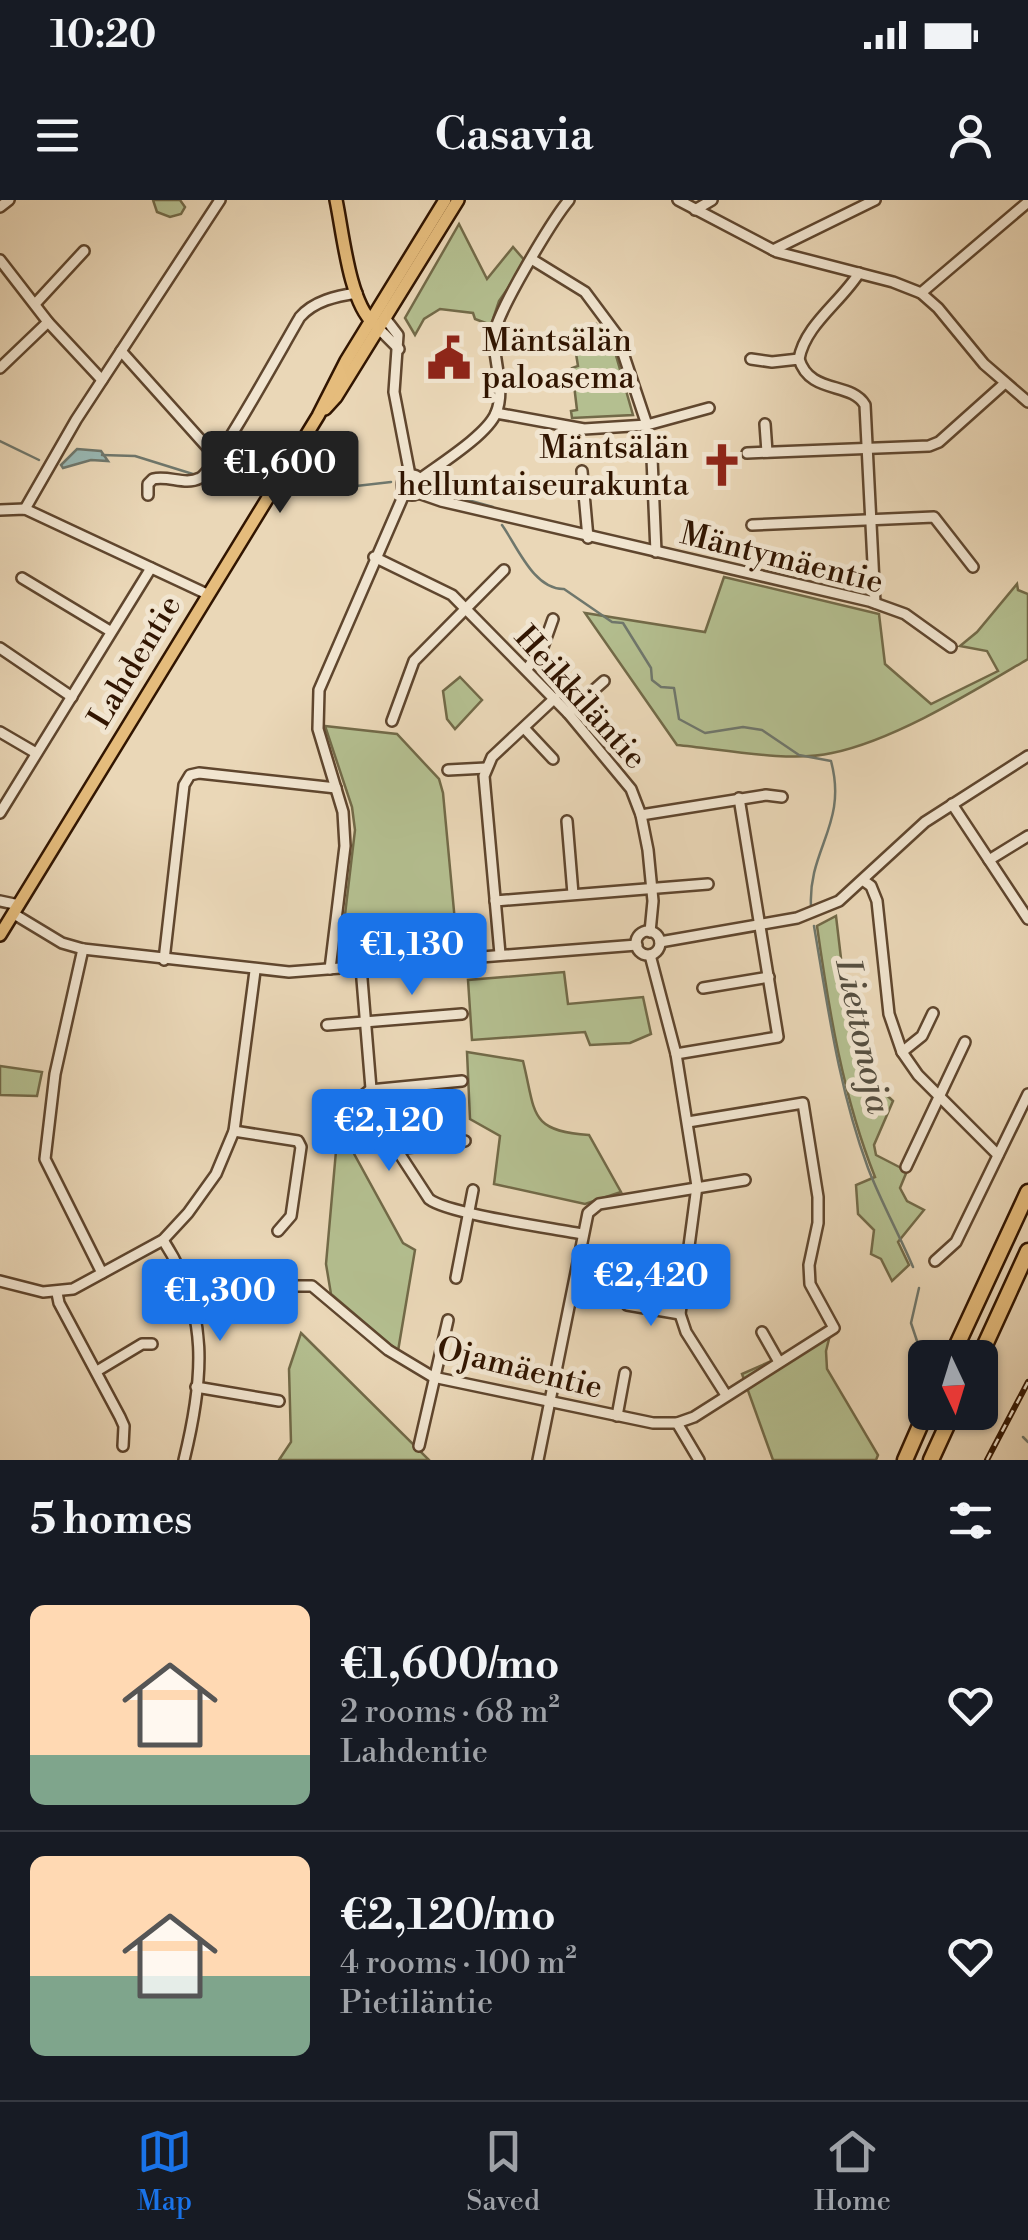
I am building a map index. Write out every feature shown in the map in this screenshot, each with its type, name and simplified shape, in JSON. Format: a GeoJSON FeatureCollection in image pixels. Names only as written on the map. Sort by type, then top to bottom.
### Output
{"type":"FeatureCollection","features":[{"type":"Feature","properties":{"kind":"highway"},"geometry":{"type":"LineString","coordinates":[[960,1340],[1028,1192]]}},
{"type":"Feature","properties":{"kind":"highway"},"geometry":{"type":"LineString","coordinates":[[987,1340],[1028,1251]]}},
{"type":"Feature","properties":{"kind":"highway"},"geometry":{"type":"LineString","coordinates":[[904,1460],[918,1430]]}},
{"type":"Feature","properties":{"kind":"highway"},"geometry":{"type":"LineString","coordinates":[[932,1460],[946,1430]]}},
{"type":"Feature","properties":{"kind":"main road"},"geometry":{"type":"LineString","coordinates":[[336,200],[358,296],[378,320]]}},
{"type":"Feature","properties":{"kind":"main road","name":"Lahdentie"},"geometry":{"type":"LineString","coordinates":[[0,935],[207,594],[318,416],[336,396],[445,200]]}},
{"type":"Feature","properties":{"kind":"main road","name":"Lahdentie"},"geometry":{"type":"LineString","coordinates":[[378,320],[458,200]]}},
{"type":"Feature","properties":{"kind":"street"},"geometry":{"type":"LineString","coordinates":[[0,207],[8,200]]}},
{"type":"Feature","properties":{"kind":"street"},"geometry":{"type":"LineString","coordinates":[[24,509],[120,351],[220,200]]}},
{"type":"Feature","properties":{"kind":"street"},"geometry":{"type":"LineString","coordinates":[[330,969],[345,846],[343,812],[318,729],[319,690],[405,492],[403,480],[415,477],[485,428],[496,413],[500,395],[494,337],[497,321],[569,200]]}},
{"type":"Feature","properties":{"kind":"street"},"geometry":{"type":"LineString","coordinates":[[678,200],[773,250],[921,293],[1004,384],[1028,402]]}},
{"type":"Feature","properties":{"kind":"street"},"geometry":{"type":"LineString","coordinates":[[695,210],[712,200]]}},
{"type":"Feature","properties":{"kind":"street"},"geometry":{"type":"LineString","coordinates":[[773,250],[875,200]]}},
{"type":"Feature","properties":{"kind":"street"},"geometry":{"type":"LineString","coordinates":[[921,293],[1028,202]]}},
{"type":"Feature","properties":{"kind":"street"},"geometry":{"type":"LineString","coordinates":[[35,304],[84,250]]}},
{"type":"Feature","properties":{"kind":"street"},"geometry":{"type":"LineString","coordinates":[[0,260],[48,322],[102,380]]}},
{"type":"Feature","properties":{"kind":"street"},"geometry":{"type":"LineString","coordinates":[[532,260],[585,292],[617,335],[647,426]]}},
{"type":"Feature","properties":{"kind":"street"},"geometry":{"type":"LineString","coordinates":[[859,273],[845,295],[808,334],[799,359],[803,371],[812,379],[861,397],[865,404],[875,603]]}},
{"type":"Feature","properties":{"kind":"street"},"geometry":{"type":"LineString","coordinates":[[148,495],[148,484],[153,479],[197,480],[307,309],[329,299],[358,296]]}},
{"type":"Feature","properties":{"kind":"street"},"geometry":{"type":"LineString","coordinates":[[378,320],[398,335],[394,392],[418,493]]}},
{"type":"Feature","properties":{"kind":"street"},"geometry":{"type":"LineString","coordinates":[[0,368],[48,322]]}},
{"type":"Feature","properties":{"kind":"street"},"geometry":{"type":"LineString","coordinates":[[120,351],[216,456]]}},
{"type":"Feature","properties":{"kind":"street"},"geometry":{"type":"LineString","coordinates":[[752,359],[799,359]]}},
{"type":"Feature","properties":{"kind":"street"},"geometry":{"type":"LineString","coordinates":[[747,452],[928,446],[939,442],[1004,384]]}},
{"type":"Feature","properties":{"kind":"street"},"geometry":{"type":"LineString","coordinates":[[496,413],[584,429],[647,426],[709,408]]}},
{"type":"Feature","properties":{"kind":"street"},"geometry":{"type":"LineString","coordinates":[[765,424],[766,452]]}},
{"type":"Feature","properties":{"kind":"street"},"geometry":{"type":"LineString","coordinates":[[652,458],[656,552]]}},
{"type":"Feature","properties":{"kind":"street"},"geometry":{"type":"LineString","coordinates":[[582,470],[588,538]]}},
{"type":"Feature","properties":{"kind":"street","name":"Mäntymäentie"},"geometry":{"type":"LineString","coordinates":[[405,492],[875,603],[905,614],[951,647]]}},
{"type":"Feature","properties":{"kind":"street"},"geometry":{"type":"LineString","coordinates":[[0,510],[24,509],[207,594]]}},
{"type":"Feature","properties":{"kind":"street"},"geometry":{"type":"LineString","coordinates":[[752,525],[934,517],[973,566]]}},
{"type":"Feature","properties":{"kind":"street","name":"Heikkiläntie"},"geometry":{"type":"LineString","coordinates":[[374,557],[434,584],[464,608],[568,712],[632,789],[642,814],[652,889],[650,932]]}},
{"type":"Feature","properties":{"kind":"street"},"geometry":{"type":"LineString","coordinates":[[0,813],[151,568]]}},
{"type":"Feature","properties":{"kind":"street"},"geometry":{"type":"LineString","coordinates":[[392,721],[414,661],[504,570]]}},
{"type":"Feature","properties":{"kind":"street"},"geometry":{"type":"LineString","coordinates":[[22,578],[110,630]]}},
{"type":"Feature","properties":{"kind":"street"},"geometry":{"type":"LineString","coordinates":[[527,669],[543,647],[553,619]]}},
{"type":"Feature","properties":{"kind":"street"},"geometry":{"type":"LineString","coordinates":[[0,648],[72,697]]}},
{"type":"Feature","properties":{"kind":"street"},"geometry":{"type":"LineString","coordinates":[[568,712],[604,680]]}},
{"type":"Feature","properties":{"kind":"street"},"geometry":{"type":"LineString","coordinates":[[500,954],[484,776],[492,758],[554,698]]}},
{"type":"Feature","properties":{"kind":"street"},"geometry":{"type":"LineString","coordinates":[[524,728],[554,758]]}},
{"type":"Feature","properties":{"kind":"street"},"geometry":{"type":"LineString","coordinates":[[0,732],[36,753]]}},
{"type":"Feature","properties":{"kind":"street"},"geometry":{"type":"LineString","coordinates":[[660,942],[759,926],[840,901],[925,822],[1028,756]]}},
{"type":"Feature","properties":{"kind":"street"},"geometry":{"type":"LineString","coordinates":[[448,770],[486,768]]}},
{"type":"Feature","properties":{"kind":"street"},"geometry":{"type":"LineString","coordinates":[[164,960],[184,786],[190,775],[199,772],[336,788]]}},
{"type":"Feature","properties":{"kind":"street"},"geometry":{"type":"LineString","coordinates":[[676,1054],[778,1037],[739,798]]}},
{"type":"Feature","properties":{"kind":"street"},"geometry":{"type":"LineString","coordinates":[[642,814],[739,798],[782,798]]}},
{"type":"Feature","properties":{"kind":"street"},"geometry":{"type":"LineString","coordinates":[[952,804],[1028,919]]}},
{"type":"Feature","properties":{"kind":"street"},"geometry":{"type":"LineString","coordinates":[[567,821],[573,894]]}},
{"type":"Feature","properties":{"kind":"street"},"geometry":{"type":"LineString","coordinates":[[989,860],[1028,836]]}},
{"type":"Feature","properties":{"kind":"street"},"geometry":{"type":"LineString","coordinates":[[864,881],[877,900],[889,1014],[902,1052],[918,1075],[998,1155]]}},
{"type":"Feature","properties":{"kind":"street"},"geometry":{"type":"LineString","coordinates":[[494,901],[708,884]]}},
{"type":"Feature","properties":{"kind":"street"},"geometry":{"type":"LineString","coordinates":[[0,900],[62,942],[82,949],[254,970],[330,969],[637,946]]}},
{"type":"Feature","properties":{"kind":"street"},"geometry":{"type":"LineString","coordinates":[[637,946],[640,935],[650,932],[660,942]]}},
{"type":"Feature","properties":{"kind":"street"},"geometry":{"type":"LineString","coordinates":[[650,955],[660,942]]}},
{"type":"Feature","properties":{"kind":"street"},"geometry":{"type":"LineString","coordinates":[[637,946],[650,955]]}},
{"type":"Feature","properties":{"kind":"street"},"geometry":{"type":"LineString","coordinates":[[82,949],[55,1074],[45,1159],[102,1273]]}},
{"type":"Feature","properties":{"kind":"street"},"geometry":{"type":"LineString","coordinates":[[650,955],[676,1054],[697,1186],[680,1314],[686,1332],[726,1394]]}},
{"type":"Feature","properties":{"kind":"street"},"geometry":{"type":"LineString","coordinates":[[361,967],[373,1114],[429,1199],[468,1212],[582,1234]]}},
{"type":"Feature","properties":{"kind":"street"},"geometry":{"type":"LineString","coordinates":[[0,1281],[57,1292],[74,1289],[162,1240],[204,1192],[234,1131],[254,970]]}},
{"type":"Feature","properties":{"kind":"street"},"geometry":{"type":"LineString","coordinates":[[703,988],[769,978]]}},
{"type":"Feature","properties":{"kind":"street"},"geometry":{"type":"LineString","coordinates":[[902,1052],[922,1036],[933,1013]]}},
{"type":"Feature","properties":{"kind":"street"},"geometry":{"type":"LineString","coordinates":[[327,1025],[462,1014]]}},
{"type":"Feature","properties":{"kind":"street"},"geometry":{"type":"LineString","coordinates":[[906,1167],[965,1042]]}},
{"type":"Feature","properties":{"kind":"street"},"geometry":{"type":"LineString","coordinates":[[350,1106],[370,1090],[462,1081]]}},
{"type":"Feature","properties":{"kind":"street"},"geometry":{"type":"LineString","coordinates":[[935,1262],[956,1242],[1028,1094]]}},
{"type":"Feature","properties":{"kind":"street"},"geometry":{"type":"LineString","coordinates":[[688,1122],[803,1103],[818,1197],[810,1284],[834,1328],[694,1417],[678,1423],[699,1460]]}},
{"type":"Feature","properties":{"kind":"street"},"geometry":{"type":"LineString","coordinates":[[234,1131],[286,1137],[298,1141],[301,1147],[291,1216],[278,1230]]}},
{"type":"Feature","properties":{"kind":"street"},"geometry":{"type":"LineString","coordinates":[[396,1150],[465,1140]]}},
{"type":"Feature","properties":{"kind":"street"},"geometry":{"type":"LineString","coordinates":[[538,1460],[585,1218],[599,1204],[745,1180]]}},
{"type":"Feature","properties":{"kind":"street"},"geometry":{"type":"LineString","coordinates":[[456,1278],[473,1190]]}},
{"type":"Feature","properties":{"kind":"street"},"geometry":{"type":"LineString","coordinates":[[162,1240],[188,1283],[200,1346],[184,1460]]}},
{"type":"Feature","properties":{"kind":"street","name":"Ojamäentie"},"geometry":{"type":"LineString","coordinates":[[194,1286],[312,1286],[388,1350],[433,1377],[652,1423],[678,1423]]}},
{"type":"Feature","properties":{"kind":"street"},"geometry":{"type":"LineString","coordinates":[[57,1292],[59,1304],[124,1426],[122,1446]]}},
{"type":"Feature","properties":{"kind":"street"},"geometry":{"type":"LineString","coordinates":[[627,1305],[680,1314]]}},
{"type":"Feature","properties":{"kind":"street"},"geometry":{"type":"LineString","coordinates":[[419,1446],[448,1320]]}},
{"type":"Feature","properties":{"kind":"street"},"geometry":{"type":"LineString","coordinates":[[762,1332],[779,1362]]}},
{"type":"Feature","properties":{"kind":"street"},"geometry":{"type":"LineString","coordinates":[[97,1371],[142,1344],[152,1344]]}},
{"type":"Feature","properties":{"kind":"street"},"geometry":{"type":"LineString","coordinates":[[617,1416],[625,1374]]}},
{"type":"Feature","properties":{"kind":"street"},"geometry":{"type":"LineString","coordinates":[[196,1387],[278,1401]]}},
{"type":"Feature","properties":{"kind":"green space"},"geometry":{"type":"Polygon","coordinates":[[[153,200],[180,200],[185,207],[181,214],[170,217],[157,212],[153,200]]]}},
{"type":"Feature","properties":{"kind":"green space"},"geometry":{"type":"Polygon","coordinates":[[[459,224],[487,279],[513,247],[526,262],[499,301],[491,325],[475,319],[473,313],[440,309],[424,319],[415,335],[405,318],[459,224]]]}},
{"type":"Feature","properties":{"kind":"green space"},"geometry":{"type":"Polygon","coordinates":[[[596,324],[613,345],[633,415],[572,418],[571,411],[577,410],[572,368],[578,366],[572,329],[596,324]]]}},
{"type":"Feature","properties":{"kind":"green space"},"geometry":{"type":"Polygon","coordinates":[[[724,577],[879,614],[885,664],[931,704],[998,671],[987,651],[960,646],[977,632],[1017,584],[1018,590],[1028,594],[1028,659],[907,726],[832,753],[776,756],[677,745],[585,613],[705,632],[724,577]]]}},
{"type":"Feature","properties":{"kind":"green space"},"geometry":{"type":"Polygon","coordinates":[[[460,677],[482,700],[455,729],[447,719],[443,691],[460,677]]]}},
{"type":"Feature","properties":{"kind":"green space"},"geometry":{"type":"Polygon","coordinates":[[[325,726],[397,734],[439,779],[458,954],[348,962],[340,957],[355,830],[352,807],[325,726]]]}},
{"type":"Feature","properties":{"kind":"green space"},"geometry":{"type":"Polygon","coordinates":[[[836,916],[849,1026],[860,1028],[861,1041],[853,1044],[855,1054],[867,1076],[893,1101],[874,1145],[876,1155],[907,1171],[900,1188],[907,1201],[924,1210],[898,1242],[909,1265],[892,1281],[881,1259],[871,1254],[874,1230],[858,1214],[856,1185],[875,1177],[846,1085],[817,926],[836,916]]]}},
{"type":"Feature","properties":{"kind":"green space"},"geometry":{"type":"Polygon","coordinates":[[[564,972],[568,1004],[643,997],[651,1034],[630,1043],[590,1045],[585,1032],[472,1040],[468,980],[564,972]]]}},
{"type":"Feature","properties":{"kind":"green space"},"geometry":{"type":"Polygon","coordinates":[[[467,1052],[523,1061],[538,1116],[555,1129],[589,1135],[621,1192],[585,1204],[494,1184],[500,1136],[470,1119],[467,1052]]]}},
{"type":"Feature","properties":{"kind":"green space"},"geometry":{"type":"Polygon","coordinates":[[[0,1066],[42,1072],[37,1096],[0,1095],[0,1066]]]}},
{"type":"Feature","properties":{"kind":"green space"},"geometry":{"type":"Polygon","coordinates":[[[336,1151],[353,1152],[403,1243],[415,1250],[398,1351],[331,1294],[326,1264],[336,1151]]]}},
{"type":"Feature","properties":{"kind":"green space"},"geometry":{"type":"Polygon","coordinates":[[[301,1333],[429,1460],[279,1460],[291,1442],[289,1369],[301,1333]]]}},
{"type":"Feature","properties":{"kind":"green space"},"geometry":{"type":"Polygon","coordinates":[[[830,1335],[827,1369],[878,1455],[876,1460],[773,1460],[742,1374],[830,1335]]]}},
{"type":"Feature","properties":{"kind":"water"},"geometry":{"type":"Polygon","coordinates":[[[77,449],[101,451],[108,461],[91,460],[63,468],[61,465],[77,449]]]}},
{"type":"Feature","properties":{"kind":"waterway","name":"Liettonoja"},"geometry":{"type":"LineString","coordinates":[[0,441],[39,460]]}},
{"type":"Feature","properties":{"kind":"waterway","name":"Liettonoja"},"geometry":{"type":"LineString","coordinates":[[102,455],[135,456],[196,475]]}},
{"type":"Feature","properties":{"kind":"waterway","name":"Liettonoja"},"geometry":{"type":"LineString","coordinates":[[214,473],[256,468],[268,461]]}},
{"type":"Feature","properties":{"kind":"waterway","name":"Liettonoja"},"geometry":{"type":"LineString","coordinates":[[299,478],[330,489],[391,482]]}},
{"type":"Feature","properties":{"kind":"waterway","name":"Liettonoja"},"geometry":{"type":"LineString","coordinates":[[435,491],[493,507]]}},
{"type":"Feature","properties":{"kind":"waterway","name":"Liettonoja"},"geometry":{"type":"LineString","coordinates":[[502,525],[535,575],[564,589],[612,622],[623,623],[651,668],[652,680],[661,687],[674,688],[679,719],[705,733],[743,727],[762,730],[799,755],[831,761],[835,802],[815,868],[811,906]]}},
{"type":"Feature","properties":{"kind":"waterway","name":"Liettonoja"},"geometry":{"type":"LineString","coordinates":[[814,926],[849,1109],[873,1181],[913,1267]]}},
{"type":"Feature","properties":{"kind":"waterway","name":"Liettonoja"},"geometry":{"type":"LineString","coordinates":[[917,1340],[911,1323],[919,1288]]}},
{"type":"Feature","properties":{"kind":"waterway","name":"Liettonoja"},"geometry":{"type":"LineString","coordinates":[[1023,1437],[1028,1442]]}},
{"type":"Feature","properties":{"kind":"railway"},"geometry":{"type":"LineString","coordinates":[[987,1460],[1028,1382]]}},
{"type":"Feature","properties":{"kind":"place","name":"Mäntsälän paloasema"},"geometry":{"type":"Point","coordinates":[449,358]}},
{"type":"Feature","properties":{"kind":"place","name":"Mäntsälän helluntaiseurakunta"},"geometry":{"type":"Point","coordinates":[722,465]}}]}
